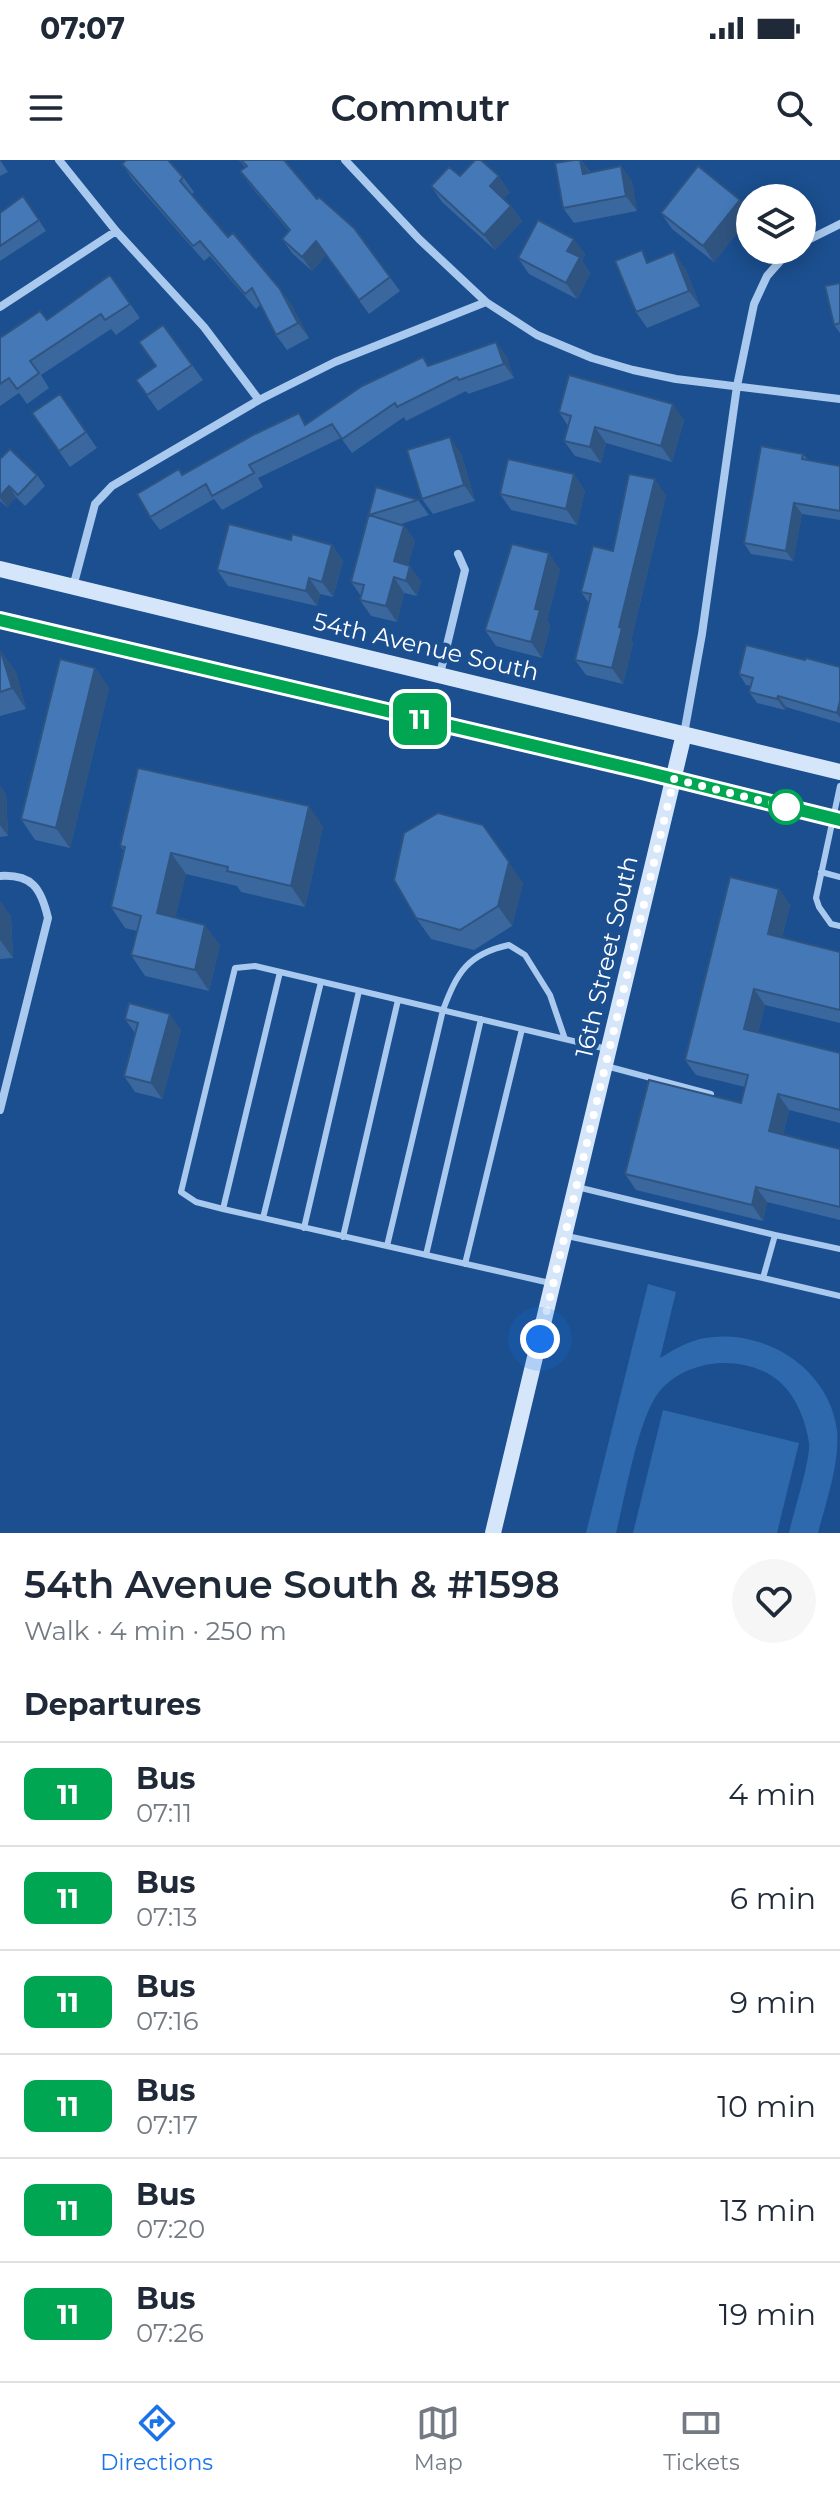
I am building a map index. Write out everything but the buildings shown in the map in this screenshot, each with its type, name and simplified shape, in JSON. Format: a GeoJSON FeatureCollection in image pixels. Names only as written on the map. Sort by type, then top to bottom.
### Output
{"type":"FeatureCollection","features":[{"type":"Feature","properties":{"kind":"main road","name":"54th Avenue South"},"geometry":{"type":"LineString","coordinates":[[0,569],[840,772]]}},
{"type":"Feature","properties":{"kind":"main road"},"geometry":{"type":"LineString","coordinates":[[0,620],[836,819]]}},
{"type":"Feature","properties":{"kind":"main road","name":"16th Street South"},"geometry":{"type":"LineString","coordinates":[[493,1533],[684,734]]}},
{"type":"Feature","properties":{"kind":"street"},"geometry":{"type":"LineString","coordinates":[[59,160],[116,231],[204,327],[259,400]]}},
{"type":"Feature","properties":{"kind":"street"},"geometry":{"type":"LineString","coordinates":[[345,160],[419,239],[486,302],[537,335],[592,358],[676,379],[840,399]]}},
{"type":"Feature","properties":{"kind":"street"},"geometry":{"type":"LineString","coordinates":[[816,236],[840,224]]}},
{"type":"Feature","properties":{"kind":"street"},"geometry":{"type":"LineString","coordinates":[[0,307],[116,231]]}},
{"type":"Feature","properties":{"kind":"street","name":"16th Street South"},"geometry":{"type":"LineString","coordinates":[[684,734],[702,634],[737,386],[754,304],[767,276],[778,264]]}},
{"type":"Feature","properties":{"kind":"street"},"geometry":{"type":"LineString","coordinates":[[73,587],[95,504],[112,486],[259,400],[335,362],[486,302]]}},
{"type":"Feature","properties":{"kind":"street"},"geometry":{"type":"LineString","coordinates":[[440,674],[465,570],[458,554]]}},
{"type":"Feature","properties":{"kind":"street"},"geometry":{"type":"LineString","coordinates":[[0,876],[14,875],[28,879],[43,896],[48,918],[0,1110]]}},
{"type":"Feature","properties":{"kind":"lane"},"geometry":{"type":"LineString","coordinates":[[840,786],[836,819],[816,898],[831,924],[840,926]]}},
{"type":"Feature","properties":{"kind":"lane"},"geometry":{"type":"LineString","coordinates":[[821,872],[840,877]]}},
{"type":"Feature","properties":{"kind":"lane"},"geometry":{"type":"LineString","coordinates":[[387,1246],[443,1010],[467,963],[490,949],[509,945],[525,955],[550,995],[565,1039]]}},
{"type":"Feature","properties":{"kind":"lane"},"geometry":{"type":"LineString","coordinates":[[553,1284],[223,1209],[196,1202],[181,1192],[235,968],[255,966],[610,1049]]}},
{"type":"Feature","properties":{"kind":"lane"},"geometry":{"type":"LineString","coordinates":[[223,1209],[280,972]]}},
{"type":"Feature","properties":{"kind":"lane"},"geometry":{"type":"LineString","coordinates":[[263,1218],[321,982]]}},
{"type":"Feature","properties":{"kind":"lane"},"geometry":{"type":"LineString","coordinates":[[304,1228],[359,991]]}},
{"type":"Feature","properties":{"kind":"lane"},"geometry":{"type":"LineString","coordinates":[[343,1237],[398,1000]]}},
{"type":"Feature","properties":{"kind":"lane"},"geometry":{"type":"LineString","coordinates":[[426,1255],[481,1019]]}},
{"type":"Feature","properties":{"kind":"lane"},"geometry":{"type":"LineString","coordinates":[[465,1264],[522,1029]]}},
{"type":"Feature","properties":{"kind":"lane"},"geometry":{"type":"LineString","coordinates":[[606,1066],[711,1094]]}},
{"type":"Feature","properties":{"kind":"lane"},"geometry":{"type":"LineString","coordinates":[[577,1187],[840,1249]]}},
{"type":"Feature","properties":{"kind":"lane"},"geometry":{"type":"LineString","coordinates":[[565,1235],[840,1296]]}},
{"type":"Feature","properties":{"kind":"lane"},"geometry":{"type":"LineString","coordinates":[[763,1278],[775,1235]]}},
{"type":"Feature","properties":{"kind":"shaded area"},"geometry":{"type":"Polygon","coordinates":[[[648,1284],[676,1292],[660,1358],[687,1343],[705,1338],[749,1339],[771,1346],[790,1357],[821,1388],[831,1408],[837,1443],[832,1482],[818,1533],[789,1533],[809,1451],[806,1427],[796,1403],[787,1389],[767,1373],[735,1363],[718,1363],[685,1372],[659,1392],[651,1404],[639,1439],[616,1533],[586,1533],[648,1284]]]}},
{"type":"Feature","properties":{"kind":"shaded area"},"geometry":{"type":"Polygon","coordinates":[[[663,1410],[799,1443],[777,1533],[633,1533],[663,1410]]]}},
{"type":"Feature","properties":{"kind":"bus line","name":"11"},"geometry":{"type":"LineString","coordinates":[[0,620],[840,820]]}},
{"type":"Feature","properties":{"kind":"route"},"geometry":{"type":"LineString","coordinates":[[540,1339],[674,779],[786,807]]}}]}
